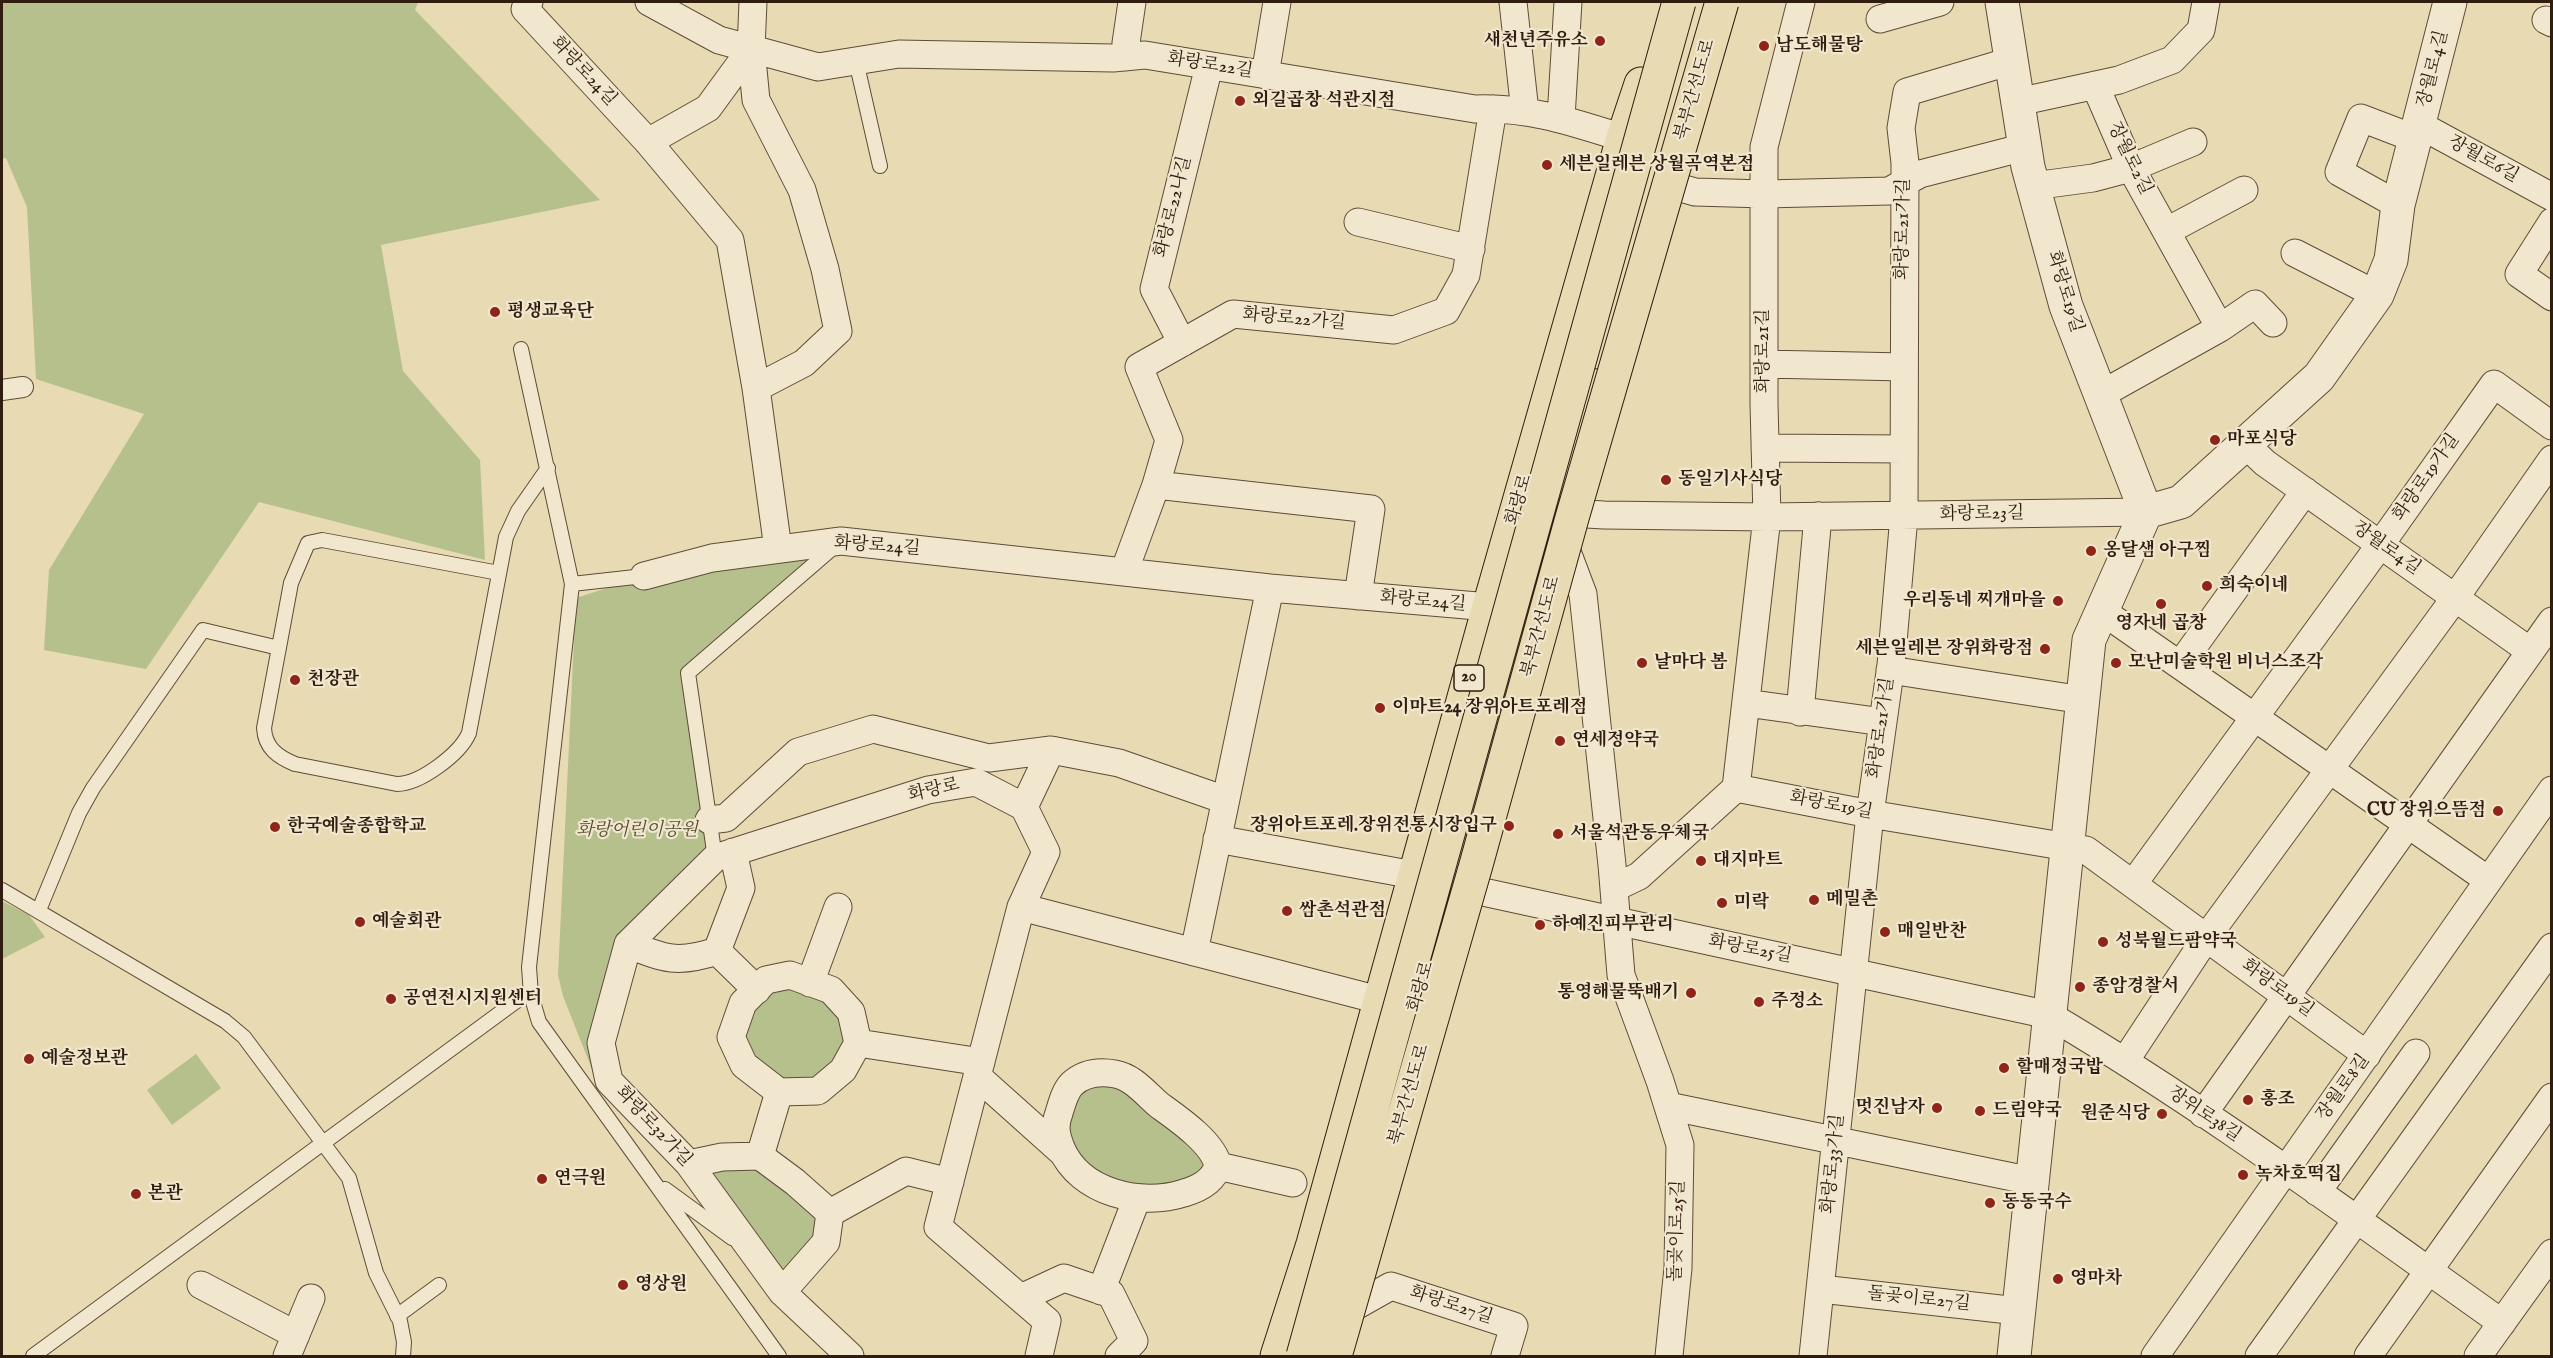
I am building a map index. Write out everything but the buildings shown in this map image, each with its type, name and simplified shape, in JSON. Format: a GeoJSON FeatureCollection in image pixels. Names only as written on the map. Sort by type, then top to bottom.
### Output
{"type":"FeatureCollection","features":[{"type":"Feature","properties":{"kind":"main road","name":"화랑로"},"geometry":{"type":"LineString","coordinates":[[1283,1352],[1489,607],[1623,138],[1665,2]]}},
{"type":"Feature","properties":{"kind":"main road","name":"북부간선도로"},"geometry":{"type":"LineString","coordinates":[[1283,1352],[1679,2]]}},
{"type":"Feature","properties":{"kind":"main road","name":"화랑로"},"geometry":{"type":"LineString","coordinates":[[1319,1356],[1451,885],[1552,512],[1630,244],[1656,181],[1704,2]]}},
{"type":"Feature","properties":{"kind":"main road","name":"북부간선도로"},"geometry":{"type":"LineString","coordinates":[[1335,1356],[1476,865],[1572,518],[1722,2]]}},
{"type":"Feature","properties":{"kind":"street","name":"화랑로24길"},"geometry":{"type":"LineString","coordinates":[[529,2],[525,9],[648,142],[730,240],[756,388],[778,549],[841,541],[1270,588],[1489,607]]}},
{"type":"Feature","properties":{"kind":"street","name":"화랑로22길"},"geometry":{"type":"LineString","coordinates":[[649,2],[719,40],[818,67],[899,54],[1126,57],[1145,55],[1475,110],[1505,108],[1561,118],[1623,138]]}},
{"type":"Feature","properties":{"kind":"street"},"geometry":{"type":"LineString","coordinates":[[753,2],[751,49],[756,100],[802,189],[825,269],[838,331],[804,363],[756,388]]}},
{"type":"Feature","properties":{"kind":"street"},"geometry":{"type":"LineString","coordinates":[[1126,57],[1132,2]]}},
{"type":"Feature","properties":{"kind":"street"},"geometry":{"type":"LineString","coordinates":[[1265,75],[1277,2]]}},
{"type":"Feature","properties":{"kind":"street"},"geometry":{"type":"LineString","coordinates":[[1513,2],[1525,112]]}},
{"type":"Feature","properties":{"kind":"street"},"geometry":{"type":"LineString","coordinates":[[1561,118],[1568,2]]}},
{"type":"Feature","properties":{"kind":"street","name":"화랑로21길"},"geometry":{"type":"LineString","coordinates":[[1736,788],[1767,517],[1764,147],[1801,2]]}},
{"type":"Feature","properties":{"kind":"street"},"geometry":{"type":"LineString","coordinates":[[1880,19],[1940,2]]}},
{"type":"Feature","properties":{"kind":"street","name":"화랑로19길"},"geometry":{"type":"LineString","coordinates":[[2002,2],[2033,186],[2066,306],[2146,512]]}},
{"type":"Feature","properties":{"kind":"street"},"geometry":{"type":"LineString","coordinates":[[2018,102],[2118,80],[2172,60],[2201,30],[2206,2]]}},
{"type":"Feature","properties":{"kind":"street","name":"장월로4길"},"geometry":{"type":"LineString","coordinates":[[2146,512],[2181,501],[2319,377],[2377,295],[2391,260],[2398,205],[2450,2]]}},
{"type":"Feature","properties":{"kind":"street"},"geometry":{"type":"LineString","coordinates":[[648,142],[708,108],[751,49]]}},
{"type":"Feature","properties":{"kind":"street","name":"화랑로21가길"},"geometry":{"type":"LineString","coordinates":[[1855,972],[1870,814],[1890,670],[1904,516],[1905,163],[1901,128],[1907,92],[2011,61]]}},
{"type":"Feature","properties":{"kind":"street","name":"화랑로22나길"},"geometry":{"type":"LineString","coordinates":[[1182,343],[1154,289],[1209,66]]}},
{"type":"Feature","properties":{"kind":"street","name":"장월로2길"},"geometry":{"type":"LineString","coordinates":[[2095,85],[2131,168],[2220,328]]}},
{"type":"Feature","properties":{"kind":"street","name":"화랑로22가길"},"geometry":{"type":"LineString","coordinates":[[1124,572],[1156,485],[1169,440],[1139,367],[1233,314],[1394,330],[1446,311],[1466,275],[1493,109]]}},
{"type":"Feature","properties":{"kind":"street"},"geometry":{"type":"LineString","coordinates":[[2398,205],[2339,172],[2361,118],[2416,139]]}},
{"type":"Feature","properties":{"kind":"street","name":"장월로6길"},"geometry":{"type":"LineString","coordinates":[[2416,139],[2429,130],[2552,197]]}},
{"type":"Feature","properties":{"kind":"street"},"geometry":{"type":"LineString","coordinates":[[2033,186],[2093,178],[2131,168],[2193,141]]}},
{"type":"Feature","properties":{"kind":"street"},"geometry":{"type":"LineString","coordinates":[[1656,181],[1695,192],[1765,194],[1889,191],[1920,174],[2025,147]]}},
{"type":"Feature","properties":{"kind":"street"},"geometry":{"type":"LineString","coordinates":[[2166,231],[2244,190]]}},
{"type":"Feature","properties":{"kind":"street"},"geometry":{"type":"LineString","coordinates":[[1358,222],[1471,249]]}},
{"type":"Feature","properties":{"kind":"street"},"geometry":{"type":"LineString","coordinates":[[2552,222],[2519,274],[2552,297]]}},
{"type":"Feature","properties":{"kind":"street"},"geometry":{"type":"LineString","coordinates":[[2295,253],[2377,295]]}},
{"type":"Feature","properties":{"kind":"street"},"geometry":{"type":"LineString","coordinates":[[2100,395],[2220,328],[2255,304],[2273,322]]}},
{"type":"Feature","properties":{"kind":"street"},"geometry":{"type":"LineString","coordinates":[[1764,364],[1904,367]]}},
{"type":"Feature","properties":{"kind":"street","name":"화랑로19가길"},"geometry":{"type":"LineString","coordinates":[[2133,884],[2380,545],[2494,384],[2552,426]]}},
{"type":"Feature","properties":{"kind":"street"},"geometry":{"type":"LineString","coordinates":[[2,390],[23,387]]}},
{"type":"Feature","properties":{"kind":"street","name":"장월로4길"},"geometry":{"type":"LineString","coordinates":[[2245,444],[2265,463],[2530,651]]}},
{"type":"Feature","properties":{"kind":"street"},"geometry":{"type":"LineString","coordinates":[[1765,448],[1904,448]]}},
{"type":"Feature","properties":{"kind":"street"},"geometry":{"type":"LineString","coordinates":[[2125,1060],[2206,938],[2328,768],[2455,598],[2552,459]]}},
{"type":"Feature","properties":{"kind":"street","name":"화랑로24길"},"geometry":{"type":"LineString","coordinates":[[1156,485],[1371,509],[1358,596]]}},
{"type":"Feature","properties":{"kind":"street"},"geometry":{"type":"LineString","coordinates":[[2180,665],[2305,491]]}},
{"type":"Feature","properties":{"kind":"street","name":"화랑로23길"},"geometry":{"type":"LineString","coordinates":[[1552,512],[1767,517],[2146,512]]}},
{"type":"Feature","properties":{"kind":"street","name":"화랑로"},"geometry":{"type":"LineString","coordinates":[[1552,512],[1583,594],[1616,921]]}},
{"type":"Feature","properties":{"kind":"street"},"geometry":{"type":"LineString","coordinates":[[2013,1356],[2089,640],[2146,512]]}},
{"type":"Feature","properties":{"kind":"street"},"geometry":{"type":"LineString","coordinates":[[1800,712],[1818,516]]}},
{"type":"Feature","properties":{"kind":"street"},"geometry":{"type":"LineString","coordinates":[[644,576],[712,558],[778,549]]}},
{"type":"Feature","properties":{"kind":"street"},"geometry":{"type":"LineString","coordinates":[[1194,952],[1270,588]]}},
{"type":"Feature","properties":{"kind":"street"},"geometry":{"type":"LineString","coordinates":[[2102,611],[2488,880]]}},
{"type":"Feature","properties":{"kind":"street"},"geometry":{"type":"LineString","coordinates":[[2203,1114],[2552,621]]}},
{"type":"Feature","properties":{"kind":"street"},"geometry":{"type":"LineString","coordinates":[[1890,670],[2083,700]]}},
{"type":"Feature","properties":{"kind":"street"},"geometry":{"type":"LineString","coordinates":[[1746,703],[1883,722]]}},
{"type":"Feature","properties":{"kind":"street"},"geometry":{"type":"LineString","coordinates":[[709,820],[726,818],[798,752],[873,729],[989,758],[1051,750],[1119,763],[1225,800]]}},
{"type":"Feature","properties":{"kind":"street"},"geometry":{"type":"LineString","coordinates":[[1039,1356],[1047,1321],[938,1227],[1021,907],[1046,852],[1024,807],[1051,750]]}},
{"type":"Feature","properties":{"kind":"street","name":"화랑로"},"geometry":{"type":"LineString","coordinates":[[724,855],[928,790],[976,782],[1024,807]]}},
{"type":"Feature","properties":{"kind":"street"},"geometry":{"type":"LineString","coordinates":[[1614,888],[1639,876],[1736,788]]}},
{"type":"Feature","properties":{"kind":"street","name":"화랑로19길"},"geometry":{"type":"LineString","coordinates":[[1736,788],[1870,814],[2086,850],[2367,1055]]}},
{"type":"Feature","properties":{"kind":"street","name":"장월로8길"},"geometry":{"type":"LineString","coordinates":[[2155,1356],[2488,880],[2542,825],[2552,790]]}},
{"type":"Feature","properties":{"kind":"street"},"geometry":{"type":"LineString","coordinates":[[1217,839],[1414,875]]}},
{"type":"Feature","properties":{"kind":"street"},"geometry":{"type":"LineString","coordinates":[[724,855],[741,888],[717,951],[691,960],[661,958],[628,944],[724,855]]}},
{"type":"Feature","properties":{"kind":"street","name":"화랑로25길"},"geometry":{"type":"LineString","coordinates":[[1451,885],[2049,1015]]}},
{"type":"Feature","properties":{"kind":"street"},"geometry":{"type":"LineString","coordinates":[[810,982],[838,907]]}},
{"type":"Feature","properties":{"kind":"street","name":"화랑로"},"geometry":{"type":"LineString","coordinates":[[1021,907],[1379,1000]]}},
{"type":"Feature","properties":{"kind":"street","name":"돌곶이로25길"},"geometry":{"type":"LineString","coordinates":[[1616,921],[1622,975],[1680,1145],[1678,1268],[1668,1356]]}},
{"type":"Feature","properties":{"kind":"street","name":"화랑로32가길"},"geometry":{"type":"LineString","coordinates":[[628,944],[601,1043],[609,1081],[689,1164],[782,1292],[850,1356]]}},
{"type":"Feature","properties":{"kind":"street"},"geometry":{"type":"LineString","coordinates":[[2259,1356],[2552,946]]}},
{"type":"Feature","properties":{"kind":"street"},"geometry":{"type":"LineString","coordinates":[[717,951],[757,990]]}},
{"type":"Feature","properties":{"kind":"street","name":"화랑로33가길"},"geometry":{"type":"LineString","coordinates":[[1813,1356],[1855,972]]}},
{"type":"Feature","properties":{"kind":"street"},"geometry":{"type":"LineString","coordinates":[[790,975],[810,982],[831,990],[851,1012],[858,1043],[843,1070],[818,1091],[779,1092],[744,1065],[731,1037],[743,1003],[766,980],[790,975]]}},
{"type":"Feature","properties":{"kind":"street","name":"장위로38길"},"geometry":{"type":"LineString","coordinates":[[2049,1015],[2125,1060],[2502,1323]]}},
{"type":"Feature","properties":{"kind":"street"},"geometry":{"type":"LineString","coordinates":[[858,1043],[979,1069],[1063,1153],[1076,1171],[1094,1184],[1123,1196],[1168,1198],[1199,1189],[1218,1167],[1217,1159],[1211,1151],[1181,1119],[1161,1106],[1144,1090],[1116,1074],[1095,1072],[1075,1082],[1068,1089],[1064,1099],[1055,1131],[1063,1153]]}},
{"type":"Feature","properties":{"kind":"street"},"geometry":{"type":"LineString","coordinates":[[2317,1192],[2416,1053]]}},
{"type":"Feature","properties":{"kind":"street"},"geometry":{"type":"LineString","coordinates":[[760,1156],[779,1092]]}},
{"type":"Feature","properties":{"kind":"street"},"geometry":{"type":"LineString","coordinates":[[2368,1356],[2552,1097]]}},
{"type":"Feature","properties":{"kind":"street"},"geometry":{"type":"LineString","coordinates":[[1668,1107],[2032,1181]]}},
{"type":"Feature","properties":{"kind":"street"},"geometry":{"type":"LineString","coordinates":[[689,1164],[722,1157],[760,1156],[795,1182],[830,1213]]}},
{"type":"Feature","properties":{"kind":"street"},"geometry":{"type":"LineString","coordinates":[[1218,1167],[1293,1183]]}},
{"type":"Feature","properties":{"kind":"street"},"geometry":{"type":"LineString","coordinates":[[830,1213],[906,1171],[950,1182]]}},
{"type":"Feature","properties":{"kind":"street"},"geometry":{"type":"LineString","coordinates":[[1101,1291],[1137,1198]]}},
{"type":"Feature","properties":{"kind":"street"},"geometry":{"type":"LineString","coordinates":[[782,1292],[826,1242],[830,1213]]}},
{"type":"Feature","properties":{"kind":"street"},"geometry":{"type":"LineString","coordinates":[[2478,1356],[2552,1253]]}},
{"type":"Feature","properties":{"kind":"street"},"geometry":{"type":"LineString","coordinates":[[1021,1298],[1064,1278],[1112,1294],[1134,1341],[1119,1356]]}},
{"type":"Feature","properties":{"kind":"street"},"geometry":{"type":"LineString","coordinates":[[201,1285],[292,1346],[311,1298]]}},
{"type":"Feature","properties":{"kind":"street","name":"화랑로27길"},"geometry":{"type":"LineString","coordinates":[[1329,1321],[1391,1286],[1514,1326],[1505,1356]]}},
{"type":"Feature","properties":{"kind":"street","name":"돌곶이로27길"},"geometry":{"type":"LineString","coordinates":[[1821,1289],[2018,1311]]}},
{"type":"Feature","properties":{"kind":"lane"},"geometry":{"type":"LineString","coordinates":[[856,61],[879,166]]}},
{"type":"Feature","properties":{"kind":"lane"},"geometry":{"type":"LineString","coordinates":[[522,349],[572,584],[529,967],[530,991],[539,1022],[779,1356]]}},
{"type":"Feature","properties":{"kind":"lane"},"geometry":{"type":"LineString","coordinates":[[499,573],[315,540],[308,543],[291,583],[264,728],[268,746],[285,760],[296,764],[397,784],[408,784],[417,781],[464,744],[469,733],[506,537],[511,524],[548,468]]}},
{"type":"Feature","properties":{"kind":"lane"},"geometry":{"type":"LineString","coordinates":[[724,855],[709,820],[688,673],[841,541]]}},
{"type":"Feature","properties":{"kind":"lane"},"geometry":{"type":"LineString","coordinates":[[572,584],[644,576]]}},
{"type":"Feature","properties":{"kind":"lane"},"geometry":{"type":"LineString","coordinates":[[39,910],[79,813],[93,788],[203,630],[279,648]]}},
{"type":"Feature","properties":{"kind":"lane"},"geometry":{"type":"LineString","coordinates":[[2,890],[235,1028],[325,1143],[349,1178],[376,1273],[397,1316],[405,1342],[403,1356]]}},
{"type":"Feature","properties":{"kind":"lane"},"geometry":{"type":"LineString","coordinates":[[33,1356],[530,991]]}},
{"type":"Feature","properties":{"kind":"lane"},"geometry":{"type":"LineString","coordinates":[[654,1181],[758,1256]]}},
{"type":"Feature","properties":{"kind":"lane"},"geometry":{"type":"LineString","coordinates":[[397,1316],[439,1285]]}},
{"type":"Feature","properties":{"kind":"green space"},"geometry":{"type":"Polygon","coordinates":[[[2,2],[418,2],[415,10],[600,200],[381,245],[403,371],[480,460],[485,560],[259,502],[146,669],[44,650],[49,570],[144,414],[36,379],[27,207],[6,158],[2,159],[2,2]]]}},
{"type":"Feature","properties":{"kind":"green space","name":"화랑어린이공원"},"geometry":{"type":"Polygon","coordinates":[[[841,541],[688,673],[715,858],[628,944],[609,1081],[593,1072],[563,996],[558,975],[576,598],[644,576],[841,541]]]}},
{"type":"Feature","properties":{"kind":"green space"},"geometry":{"type":"Polygon","coordinates":[[[2,901],[29,915],[45,937],[2,959],[2,901]]]}},
{"type":"Feature","properties":{"kind":"green space"},"geometry":{"type":"Polygon","coordinates":[[[766,980],[831,990],[858,1043],[818,1091],[744,1065],[743,1003],[766,980]]]}},
{"type":"Feature","properties":{"kind":"green space"},"geometry":{"type":"Polygon","coordinates":[[[196,1054],[221,1088],[172,1125],[147,1090],[196,1054]]]}},
{"type":"Feature","properties":{"kind":"green space"},"geometry":{"type":"Polygon","coordinates":[[[1095,1072],[1153,1099],[1215,1174],[1199,1189],[1103,1188],[1058,1141],[1064,1099],[1095,1072]]]}},
{"type":"Feature","properties":{"kind":"green space"},"geometry":{"type":"Polygon","coordinates":[[[760,1156],[830,1213],[782,1292],[689,1164],[760,1156]]]}},
{"type":"Feature","properties":{"kind":"place","name":"새천년주유소"},"geometry":{"type":"Point","coordinates":[1600,41]}},
{"type":"Feature","properties":{"kind":"place","name":"남도해물탕"},"geometry":{"type":"Point","coordinates":[1764,46]}},
{"type":"Feature","properties":{"kind":"place","name":"외길곱창 석관지점"},"geometry":{"type":"Point","coordinates":[1240,101]}},
{"type":"Feature","properties":{"kind":"place","name":"세븐일레븐 상월곡역본점"},"geometry":{"type":"Point","coordinates":[1547,165]}},
{"type":"Feature","properties":{"kind":"place","name":"평생교육단"},"geometry":{"type":"Point","coordinates":[495,312]}},
{"type":"Feature","properties":{"kind":"place","name":"마포식당"},"geometry":{"type":"Point","coordinates":[2215,440]}},
{"type":"Feature","properties":{"kind":"place","name":"동일기사식당"},"geometry":{"type":"Point","coordinates":[1666,480]}},
{"type":"Feature","properties":{"kind":"place","name":"옹달샘 아구찜"},"geometry":{"type":"Point","coordinates":[2091,551]}},
{"type":"Feature","properties":{"kind":"place","name":"희숙이네"},"geometry":{"type":"Point","coordinates":[2207,586]}},
{"type":"Feature","properties":{"kind":"place","name":"우리동네 찌개마을"},"geometry":{"type":"Point","coordinates":[2058,601]}},
{"type":"Feature","properties":{"kind":"place","name":"영자네 곱창"},"geometry":{"type":"Point","coordinates":[2161,604]}},
{"type":"Feature","properties":{"kind":"place","name":"세븐일레븐 장위화랑점"},"geometry":{"type":"Point","coordinates":[2045,649]}},
{"type":"Feature","properties":{"kind":"place","name":"날마다 봄"},"geometry":{"type":"Point","coordinates":[1642,663]}},
{"type":"Feature","properties":{"kind":"place","name":"모난미술학원 비너스조각"},"geometry":{"type":"Point","coordinates":[2116,663]}},
{"type":"Feature","properties":{"kind":"place","name":"천장관"},"geometry":{"type":"Point","coordinates":[295,680]}},
{"type":"Feature","properties":{"kind":"place","name":"이마트24 장위아트포레점"},"geometry":{"type":"Point","coordinates":[1380,708]}},
{"type":"Feature","properties":{"kind":"place","name":"연세정약국"},"geometry":{"type":"Point","coordinates":[1560,741]}},
{"type":"Feature","properties":{"kind":"place","name":"CU 장위으뜸점"},"geometry":{"type":"Point","coordinates":[2498,811]}},
{"type":"Feature","properties":{"kind":"place","name":"장위아트포레.장위전통시장입구"},"geometry":{"type":"Point","coordinates":[1509,826]}},
{"type":"Feature","properties":{"kind":"place","name":"한국예술종합학교"},"geometry":{"type":"Point","coordinates":[275,827]}},
{"type":"Feature","properties":{"kind":"place","name":"서울석관동우체국"},"geometry":{"type":"Point","coordinates":[1558,834]}},
{"type":"Feature","properties":{"kind":"place","name":"대지마트"},"geometry":{"type":"Point","coordinates":[1701,861]}},
{"type":"Feature","properties":{"kind":"place","name":"메밀촌"},"geometry":{"type":"Point","coordinates":[1814,900]}},
{"type":"Feature","properties":{"kind":"place","name":"미락"},"geometry":{"type":"Point","coordinates":[1722,903]}},
{"type":"Feature","properties":{"kind":"place","name":"쌈촌석관점"},"geometry":{"type":"Point","coordinates":[1287,911]}},
{"type":"Feature","properties":{"kind":"place","name":"예술회관"},"geometry":{"type":"Point","coordinates":[360,922]}},
{"type":"Feature","properties":{"kind":"place","name":"하예진피부관리"},"geometry":{"type":"Point","coordinates":[1540,925]}},
{"type":"Feature","properties":{"kind":"place","name":"매일반찬"},"geometry":{"type":"Point","coordinates":[1885,932]}},
{"type":"Feature","properties":{"kind":"place","name":"성북월드팜약국"},"geometry":{"type":"Point","coordinates":[2103,942]}},
{"type":"Feature","properties":{"kind":"place","name":"종암경찰서"},"geometry":{"type":"Point","coordinates":[2080,987]}},
{"type":"Feature","properties":{"kind":"place","name":"통영해물뚝배기"},"geometry":{"type":"Point","coordinates":[1691,993]}},
{"type":"Feature","properties":{"kind":"place","name":"공연전시지원센터"},"geometry":{"type":"Point","coordinates":[391,999]}},
{"type":"Feature","properties":{"kind":"place","name":"주정소"},"geometry":{"type":"Point","coordinates":[1759,1002]}},
{"type":"Feature","properties":{"kind":"place","name":"예술정보관"},"geometry":{"type":"Point","coordinates":[29,1059]}},
{"type":"Feature","properties":{"kind":"place","name":"할매정국밥"},"geometry":{"type":"Point","coordinates":[2004,1068]}},
{"type":"Feature","properties":{"kind":"place","name":"홍조"},"geometry":{"type":"Point","coordinates":[2248,1100]}},
{"type":"Feature","properties":{"kind":"place","name":"멋진남자"},"geometry":{"type":"Point","coordinates":[1937,1108]}},
{"type":"Feature","properties":{"kind":"place","name":"드림약국"},"geometry":{"type":"Point","coordinates":[1980,1111]}},
{"type":"Feature","properties":{"kind":"place","name":"원준식당"},"geometry":{"type":"Point","coordinates":[2162,1114]}},
{"type":"Feature","properties":{"kind":"place","name":"녹차호떡집"},"geometry":{"type":"Point","coordinates":[2243,1175]}},
{"type":"Feature","properties":{"kind":"place","name":"연극원"},"geometry":{"type":"Point","coordinates":[542,1179]}},
{"type":"Feature","properties":{"kind":"place","name":"본관"},"geometry":{"type":"Point","coordinates":[136,1194]}},
{"type":"Feature","properties":{"kind":"place","name":"동동국수"},"geometry":{"type":"Point","coordinates":[1990,1203]}},
{"type":"Feature","properties":{"kind":"place","name":"영마차"},"geometry":{"type":"Point","coordinates":[2058,1279]}},
{"type":"Feature","properties":{"kind":"place","name":"영상원"},"geometry":{"type":"Point","coordinates":[623,1285]}}]}
